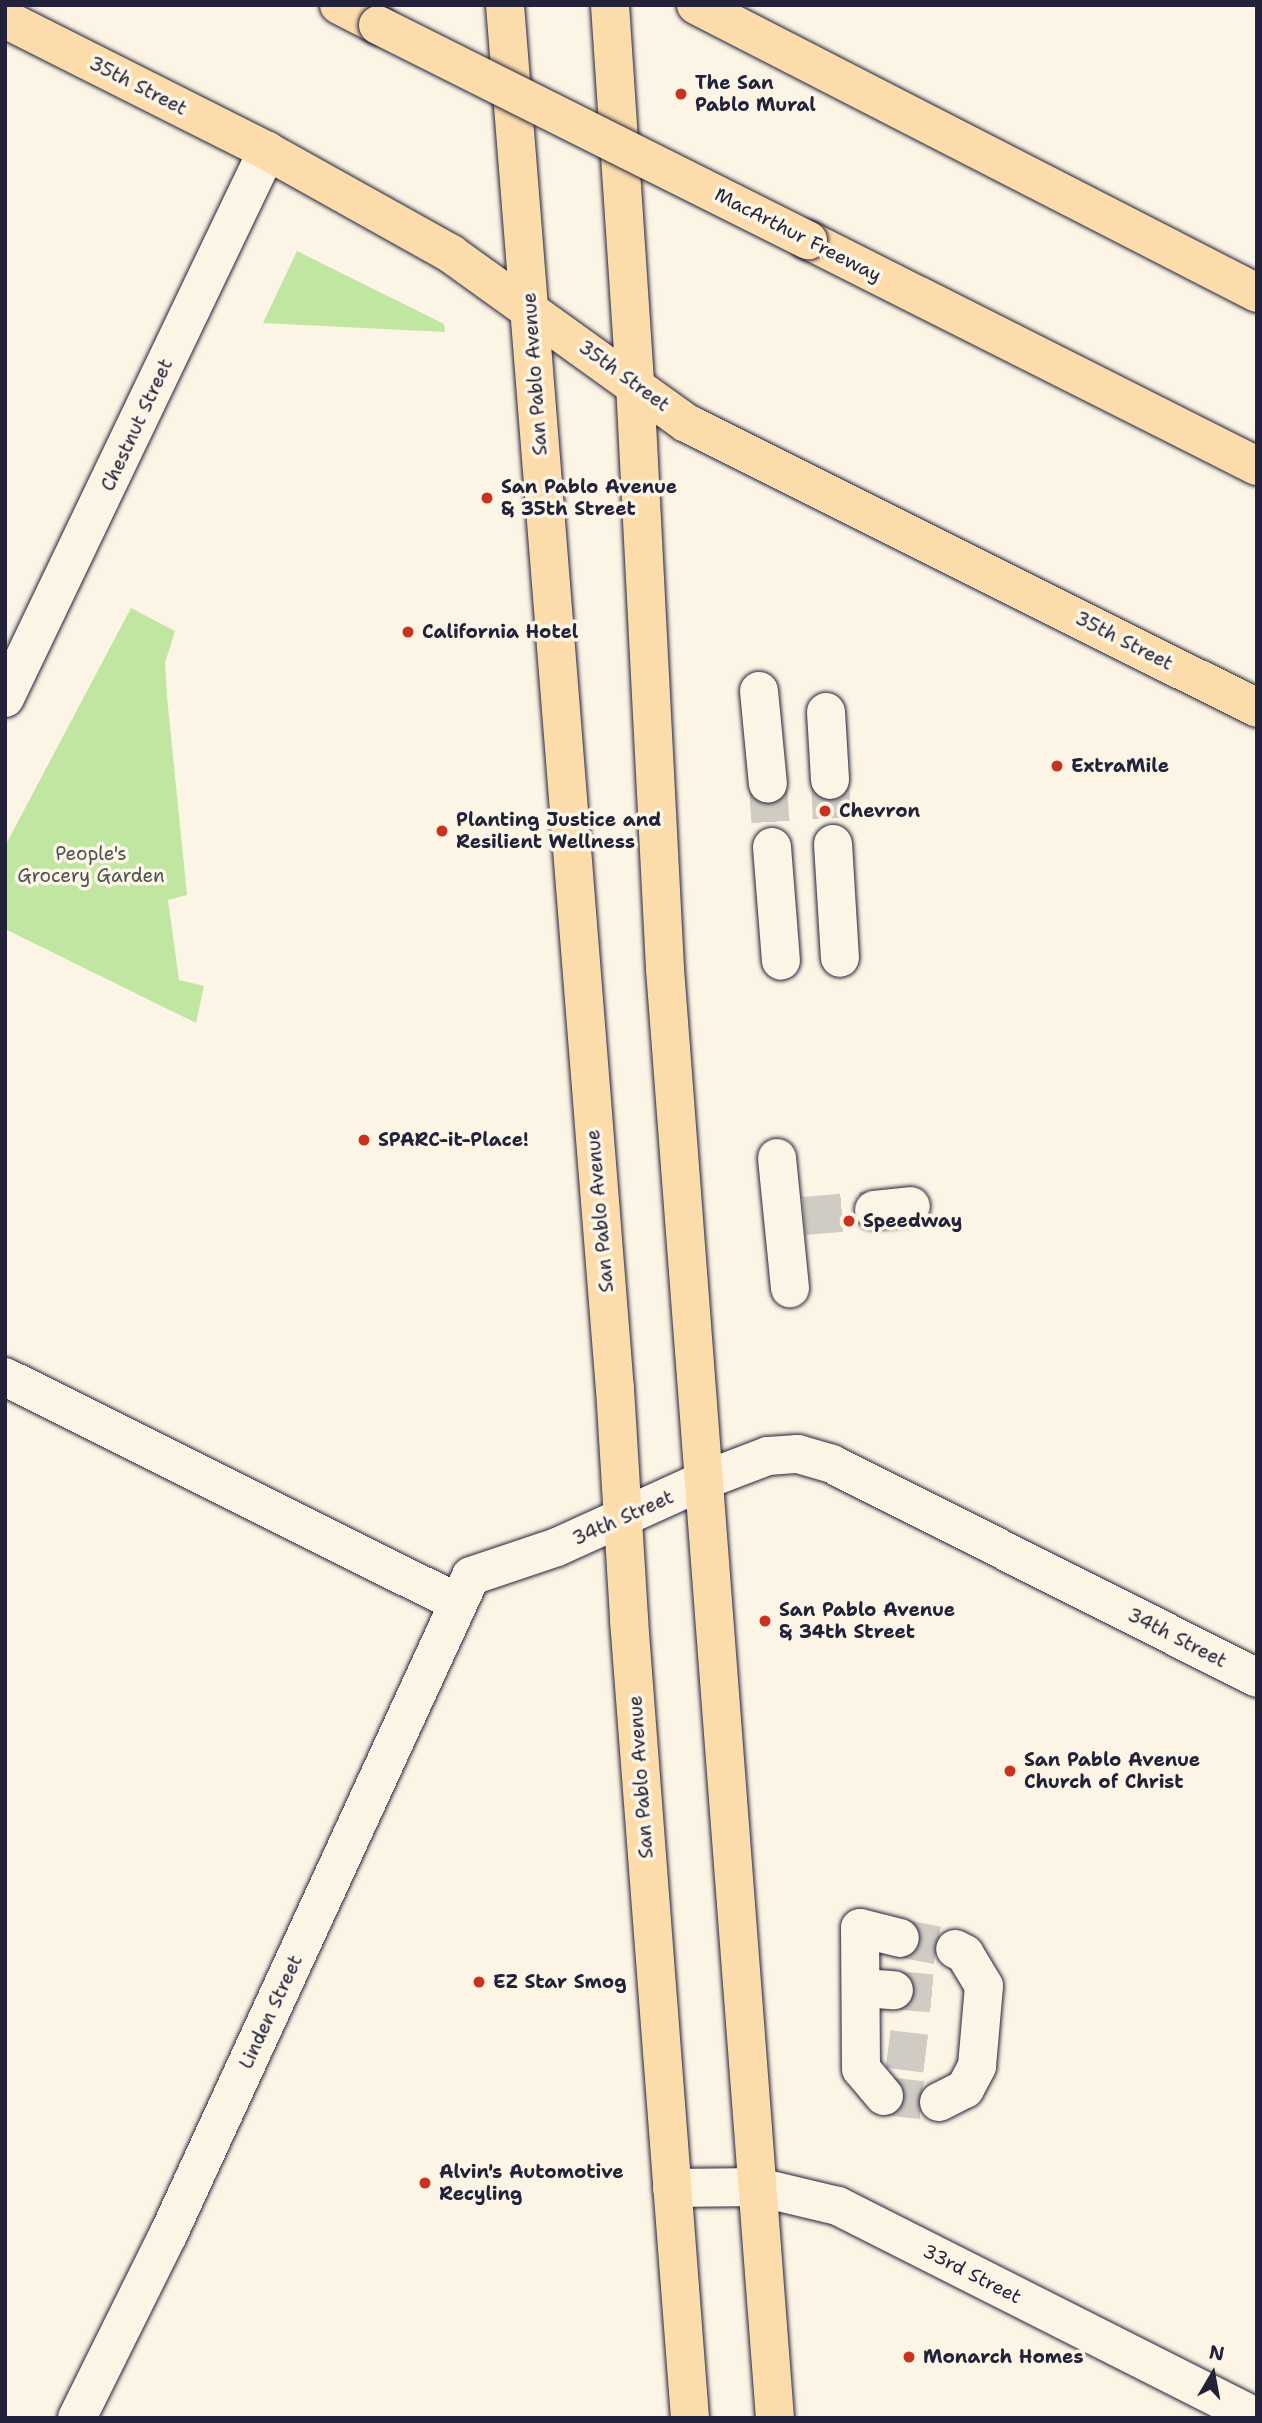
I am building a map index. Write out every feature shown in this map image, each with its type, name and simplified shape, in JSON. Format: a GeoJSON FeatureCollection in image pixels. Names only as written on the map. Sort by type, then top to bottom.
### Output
{"type":"FeatureCollection","features":[{"type":"Feature","properties":{"kind":"main road","name":"MacArthur Freeway"},"geometry":{"type":"LineString","coordinates":[[339,5],[1257,466]]}},
{"type":"Feature","properties":{"kind":"main road","name":"San Pablo Avenue"},"geometry":{"type":"LineString","coordinates":[[505,5],[624,1518],[690,2418]]}},
{"type":"Feature","properties":{"kind":"main road"},"geometry":{"type":"LineString","coordinates":[[610,5],[635,384],[665,969],[705,1480],[725,1793],[775,2418]]}},
{"type":"Feature","properties":{"kind":"main road"},"geometry":{"type":"LineString","coordinates":[[696,5],[1257,293]]}},
{"type":"Feature","properties":{"kind":"main road","name":"35th Street"},"geometry":{"type":"LineString","coordinates":[[5,19],[267,152],[452,254],[687,423],[1257,708]]}},
{"type":"Feature","properties":{"kind":"street","name":"Chestnut Street"},"geometry":{"type":"LineString","coordinates":[[5,698],[267,152]]}},
{"type":"Feature","properties":{"kind":"street"},"geometry":{"type":"LineString","coordinates":[[759,691],[768,784]]}},
{"type":"Feature","properties":{"kind":"street"},"geometry":{"type":"LineString","coordinates":[[826,712],[830,779]]}},
{"type":"Feature","properties":{"kind":"street"},"geometry":{"type":"LineString","coordinates":[[833,844],[840,958]]}},
{"type":"Feature","properties":{"kind":"street"},"geometry":{"type":"LineString","coordinates":[[772,847],[780,961]]}},
{"type":"Feature","properties":{"kind":"street"},"geometry":{"type":"LineString","coordinates":[[777,1157],[794,1216],[790,1288]]}},
{"type":"Feature","properties":{"kind":"street"},"geometry":{"type":"LineString","coordinates":[[873,1210],[912,1206]]}},
{"type":"Feature","properties":{"kind":"street"},"geometry":{"type":"LineString","coordinates":[[5,1377],[458,1603]]}},
{"type":"Feature","properties":{"kind":"street","name":"34th Street"},"geometry":{"type":"LineString","coordinates":[[458,1603],[471,1576],[557,1547],[705,1480],[768,1456],[798,1454],[832,1464],[1257,1678]]}},
{"type":"Feature","properties":{"kind":"street","name":"Linden Street"},"geometry":{"type":"LineString","coordinates":[[77,2418],[168,2235],[458,1603]]}},
{"type":"Feature","properties":{"kind":"street"},"geometry":{"type":"LineString","coordinates":[[884,2096],[861,2069],[875,2049],[878,1989],[860,1928],[900,1938]]}},
{"type":"Feature","properties":{"kind":"street"},"geometry":{"type":"LineString","coordinates":[[939,2102],[965,2089],[961,2058],[967,1998],[984,1986],[965,1954],[955,1949]]}},
{"type":"Feature","properties":{"kind":"street","name":"33rd Street"},"geometry":{"type":"LineString","coordinates":[[672,2188],[758,2186],[838,2206],[1257,2418]]}},
{"type":"Feature","properties":{"kind":"green space"},"geometry":{"type":"Polygon","coordinates":[[[297,251],[444,324],[445,332],[263,323],[297,251]]]}},
{"type":"Feature","properties":{"kind":"green space","name":"People's Grocery Garden"},"geometry":{"type":"Polygon","coordinates":[[[131,608],[175,631],[165,663],[187,895],[168,900],[179,980],[204,986],[196,1023],[5,929],[5,846],[131,608]]]}},
{"type":"Feature","properties":{"kind":"tunnel"},"geometry":{"type":"LineString","coordinates":[[830,780],[833,844]]}},
{"type":"Feature","properties":{"kind":"tunnel"},"geometry":{"type":"LineString","coordinates":[[768,784],[772,847]]}},
{"type":"Feature","properties":{"kind":"tunnel"},"geometry":{"type":"LineString","coordinates":[[804,1216],[874,1210]]}},
{"type":"Feature","properties":{"kind":"tunnel"},"geometry":{"type":"LineString","coordinates":[[900,1938],[955,1949]]}},
{"type":"Feature","properties":{"kind":"tunnel"},"geometry":{"type":"LineString","coordinates":[[894,1990],[950,1995]]}},
{"type":"Feature","properties":{"kind":"tunnel"},"geometry":{"type":"LineString","coordinates":[[888,2049],[944,2056]]}},
{"type":"Feature","properties":{"kind":"tunnel"},"geometry":{"type":"LineString","coordinates":[[884,2096],[939,2102]]}},
{"type":"Feature","properties":{"kind":"place","name":"The San Pablo Mural"},"geometry":{"type":"Point","coordinates":[681,94]}},
{"type":"Feature","properties":{"kind":"place","name":"San Pablo Avenue & 35th Street"},"geometry":{"type":"Point","coordinates":[487,498]}},
{"type":"Feature","properties":{"kind":"place","name":"California Hotel"},"geometry":{"type":"Point","coordinates":[408,632]}},
{"type":"Feature","properties":{"kind":"place","name":"ExtraMile"},"geometry":{"type":"Point","coordinates":[1057,766]}},
{"type":"Feature","properties":{"kind":"place","name":"Chevron"},"geometry":{"type":"Point","coordinates":[825,811]}},
{"type":"Feature","properties":{"kind":"place","name":"Planting Justice and Resilient Wellness"},"geometry":{"type":"Point","coordinates":[442,831]}},
{"type":"Feature","properties":{"kind":"place","name":"SPARC-it-Place!"},"geometry":{"type":"Point","coordinates":[364,1140]}},
{"type":"Feature","properties":{"kind":"place","name":"Speedway"},"geometry":{"type":"Point","coordinates":[849,1221]}},
{"type":"Feature","properties":{"kind":"place","name":"San Pablo Avenue & 34th Street"},"geometry":{"type":"Point","coordinates":[765,1621]}},
{"type":"Feature","properties":{"kind":"place","name":"San Pablo Avenue Church of Christ"},"geometry":{"type":"Point","coordinates":[1010,1771]}},
{"type":"Feature","properties":{"kind":"place","name":"EZ Star Smog"},"geometry":{"type":"Point","coordinates":[479,1982]}},
{"type":"Feature","properties":{"kind":"place","name":"Alvin's Automotive Recyling"},"geometry":{"type":"Point","coordinates":[425,2183]}},
{"type":"Feature","properties":{"kind":"place","name":"Monarch Homes"},"geometry":{"type":"Point","coordinates":[909,2357]}}]}
